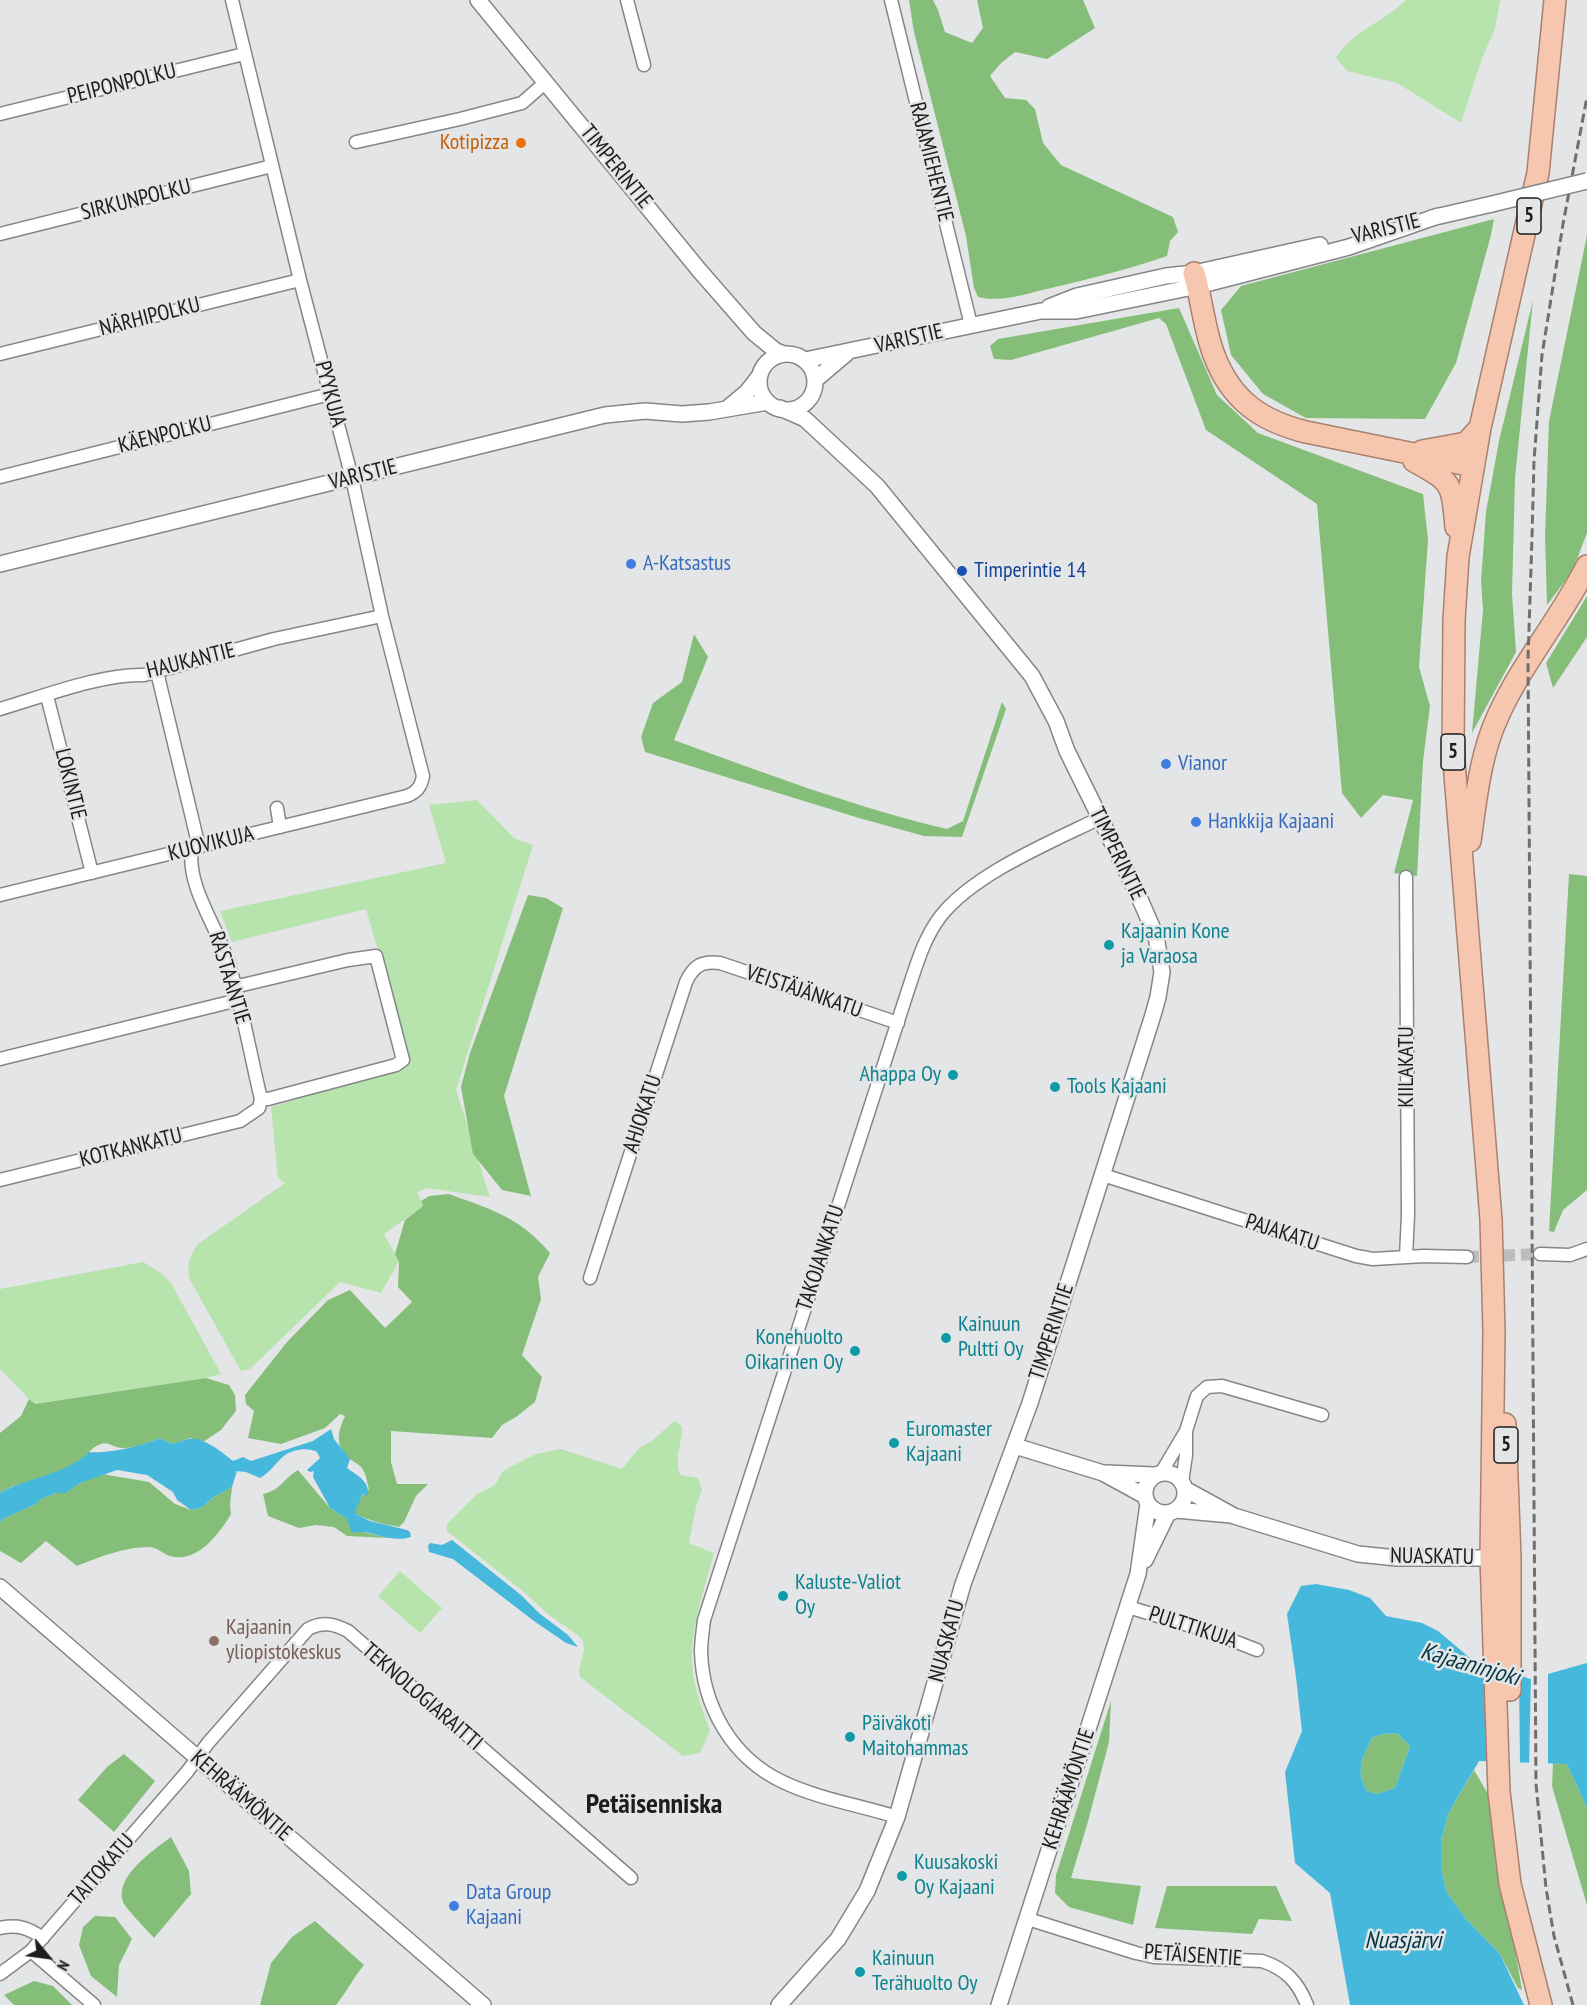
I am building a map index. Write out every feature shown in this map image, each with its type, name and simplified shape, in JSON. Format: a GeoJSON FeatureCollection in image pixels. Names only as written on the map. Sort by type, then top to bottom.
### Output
{"type":"FeatureCollection","features":[{"type":"Feature","properties":{"kind":"highway","name":"5"},"geometry":{"type":"LineString","coordinates":[[1541,2005],[1530,1965],[1505,1792],[1500,1558],[1504,1400],[1494,1332],[1491,1219],[1453,750],[1454,620],[1458,557],[1480,428],[1538,173],[1555,0]]}},
{"type":"Feature","properties":{"kind":"highway"},"geometry":{"type":"LineString","coordinates":[[1196,280],[1213,355],[1229,386],[1258,414],[1281,426],[1473,466]]}},
{"type":"Feature","properties":{"kind":"highway"},"geometry":{"type":"LineString","coordinates":[[1401,451],[1466,443],[1480,428]]}},
{"type":"Feature","properties":{"kind":"highway"},"geometry":{"type":"LineString","coordinates":[[1401,451],[1442,476],[1451,489],[1458,557]]}},
{"type":"Feature","properties":{"kind":"highway"},"geometry":{"type":"LineString","coordinates":[[1465,883],[1478,779],[1497,717],[1528,660],[1574,593],[1587,566]]}},
{"type":"Feature","properties":{"kind":"street","name":"PYYKUJA"},"geometry":{"type":"LineString","coordinates":[[232,0],[300,280],[352,478],[382,616],[423,776],[420,788]]}},
{"type":"Feature","properties":{"kind":"street","name":"TIMPERINTIE"},"geometry":{"type":"LineString","coordinates":[[478,0],[699,270],[754,333],[776,351],[784,354]]}},
{"type":"Feature","properties":{"kind":"street"},"geometry":{"type":"LineString","coordinates":[[627,0],[644,66]]}},
{"type":"Feature","properties":{"kind":"street","name":"RAJAMIEHENTIE"},"geometry":{"type":"LineString","coordinates":[[891,0],[971,325]]}},
{"type":"Feature","properties":{"kind":"street","name":"PEIPONPOLKU"},"geometry":{"type":"LineString","coordinates":[[0,114],[244,54]]}},
{"type":"Feature","properties":{"kind":"street"},"geometry":{"type":"LineString","coordinates":[[356,142],[522,103],[546,82]]}},
{"type":"Feature","properties":{"kind":"street","name":"SIRKUNPOLKU"},"geometry":{"type":"LineString","coordinates":[[0,234],[272,166]]}},
{"type":"Feature","properties":{"kind":"street","name":"VARISTIE"},"geometry":{"type":"LineString","coordinates":[[805,360],[1041,311],[1077,296],[1166,276],[1196,280],[1438,216],[1587,181]]}},
{"type":"Feature","properties":{"kind":"street","name":"NÄRHIPOLKU"},"geometry":{"type":"LineString","coordinates":[[0,354],[300,280]]}},
{"type":"Feature","properties":{"kind":"street","name":"TIMPERINTIE"},"geometry":{"type":"LineString","coordinates":[[754,333],[761,371]]}},
{"type":"Feature","properties":{"kind":"street"},"geometry":{"type":"LineString","coordinates":[[815,380],[848,352]]}},
{"type":"Feature","properties":{"kind":"street"},"geometry":{"type":"LineString","coordinates":[[729,407],[747,392],[761,371],[776,356],[784,354],[792,354],[805,360],[811,367],[815,380],[814,389],[810,397],[797,408],[774,405],[761,392],[761,371]]}},
{"type":"Feature","properties":{"kind":"street","name":"KÄENPOLKU"},"geometry":{"type":"LineString","coordinates":[[0,477],[330,394]]}},
{"type":"Feature","properties":{"kind":"street","name":"TIMPERINTIE"},"geometry":{"type":"LineString","coordinates":[[810,397],[814,414],[825,435]]}},
{"type":"Feature","properties":{"kind":"street","name":"TIMPERINTIE"},"geometry":{"type":"LineString","coordinates":[[774,405],[805,419],[878,486],[1032,676],[1056,721],[1067,751],[1156,936],[1162,972],[1158,997],[1015,1446]]}},
{"type":"Feature","properties":{"kind":"street","name":"VARISTIE"},"geometry":{"type":"LineString","coordinates":[[0,564],[605,415],[645,411],[682,414],[709,412],[729,407],[774,405]]}},
{"type":"Feature","properties":{"kind":"street","name":"HAUKANTIE"},"geometry":{"type":"LineString","coordinates":[[0,709],[128,675],[157,672],[274,639],[382,616]]}},
{"type":"Feature","properties":{"kind":"street","name":"RASTAANTIE"},"geometry":{"type":"LineString","coordinates":[[157,672],[195,848],[190,861],[196,884],[224,950],[238,1000],[260,1103]]}},
{"type":"Feature","properties":{"kind":"street","name":"LOKINTIE"},"geometry":{"type":"LineString","coordinates":[[47,696],[92,873]]}},
{"type":"Feature","properties":{"kind":"street","name":"KUOVIKUJA"},"geometry":{"type":"LineString","coordinates":[[0,894],[407,796],[420,788]]}},
{"type":"Feature","properties":{"kind":"street"},"geometry":{"type":"LineString","coordinates":[[277,808],[280,827]]}},
{"type":"Feature","properties":{"kind":"street","name":"TAKOJANKATU"},"geometry":{"type":"LineString","coordinates":[[897,1817],[800,1789],[782,1782],[750,1762],[726,1732],[711,1704],[705,1684],[701,1651],[704,1620],[924,945],[939,918],[953,901],[972,886],[1100,818]]}},
{"type":"Feature","properties":{"kind":"street","name":"KIILAKATU"},"geometry":{"type":"LineString","coordinates":[[1406,877],[1408,1215],[1406,1257]]}},
{"type":"Feature","properties":{"kind":"street","name":"KOTKANKATU"},"geometry":{"type":"LineString","coordinates":[[0,1180],[240,1121],[268,1099],[396,1065],[403,1060],[375,956],[348,960],[234,987]]}},
{"type":"Feature","properties":{"kind":"street","name":"VEISTÄJÄNKATU"},"geometry":{"type":"LineString","coordinates":[[709,962],[720,963],[898,1023]]}},
{"type":"Feature","properties":{"kind":"street","name":"AHJOKATU"},"geometry":{"type":"LineString","coordinates":[[590,1278],[686,982],[695,968],[702,963],[709,962]]}},
{"type":"Feature","properties":{"kind":"street"},"geometry":{"type":"LineString","coordinates":[[0,1059],[238,1000]]}},
{"type":"Feature","properties":{"kind":"street","name":"PAJAKATU"},"geometry":{"type":"LineString","coordinates":[[1103,1175],[1356,1256],[1373,1259],[1424,1256],[1467,1257]]}},
{"type":"Feature","properties":{"kind":"street"},"geometry":{"type":"LineString","coordinates":[[1540,1254],[1570,1255],[1586,1252]]}},
{"type":"Feature","properties":{"kind":"street"},"geometry":{"type":"LineString","coordinates":[[1146,1500],[1146,1484],[1157,1474],[1186,1431],[1197,1396],[1207,1388],[1222,1386],[1322,1415]]}},
{"type":"Feature","properties":{"kind":"street"},"geometry":{"type":"LineString","coordinates":[[1015,1446],[1103,1473],[1146,1500],[1157,1511],[1172,1511],[1184,1501],[1186,1431]]}},
{"type":"Feature","properties":{"kind":"street","name":"NUASKATU"},"geometry":{"type":"LineString","coordinates":[[779,2005],[838,1939],[867,1891],[897,1817],[963,1584],[1015,1446]]}},
{"type":"Feature","properties":{"kind":"street"},"geometry":{"type":"LineString","coordinates":[[1103,1473],[1173,1474],[1183,1485]]}},
{"type":"Feature","properties":{"kind":"street","name":"NUASKATU"},"geometry":{"type":"LineString","coordinates":[[1183,1485],[1234,1516]]}},
{"type":"Feature","properties":{"kind":"street","name":"KEHRÄÄMÖNTIE"},"geometry":{"type":"LineString","coordinates":[[999,2005],[1138,1574],[1146,1500]]}},
{"type":"Feature","properties":{"kind":"street","name":"NUASKATU"},"geometry":{"type":"LineString","coordinates":[[1172,1511],[1234,1516],[1358,1554],[1398,1558],[1500,1558]]}},
{"type":"Feature","properties":{"kind":"street","name":"KEHRÄÄMÖNTIE"},"geometry":{"type":"LineString","coordinates":[[1138,1574],[1172,1511]]}},
{"type":"Feature","properties":{"kind":"street","name":"KEHRÄÄMÖNTIE"},"geometry":{"type":"LineString","coordinates":[[0,1587],[483,2005]]}},
{"type":"Feature","properties":{"kind":"street","name":"PULTTIKUJA"},"geometry":{"type":"LineString","coordinates":[[1128,1607],[1257,1650]]}},
{"type":"Feature","properties":{"kind":"street","name":"TEKNOLOGIARAITTI"},"geometry":{"type":"LineString","coordinates":[[196,1758],[308,1629],[326,1623],[336,1625],[348,1631],[631,1878]]}},
{"type":"Feature","properties":{"kind":"street","name":"TAITOKATU"},"geometry":{"type":"LineString","coordinates":[[0,1974],[31,1951],[43,1938],[188,1772],[196,1758]]}},
{"type":"Feature","properties":{"kind":"street","name":"PETÄISENTIE"},"geometry":{"type":"LineString","coordinates":[[1028,1919],[1154,1957],[1262,1961],[1290,1975],[1301,1990],[1307,2005]]}},
{"type":"Feature","properties":{"kind":"street"},"geometry":{"type":"LineString","coordinates":[[0,1928],[13,1925],[26,1927],[43,1938]]}},
{"type":"Feature","properties":{"kind":"street"},"geometry":{"type":"LineString","coordinates":[[31,1951],[94,2005]]}},
{"type":"Feature","properties":{"kind":"green space"},"geometry":{"type":"Polygon","coordinates":[[[909,0],[933,0],[945,32],[972,43],[983,28],[977,0],[1083,0],[1095,28],[1047,59],[1015,52],[990,76],[1005,98],[1026,100],[1035,109],[1043,143],[1061,165],[1173,217],[1178,232],[1170,241],[1167,256],[1109,274],[1024,295],[996,299],[978,297],[974,288],[966,236],[914,32],[909,0]]]}},
{"type":"Feature","properties":{"kind":"green space"},"geometry":{"type":"Polygon","coordinates":[[[1406,0],[1500,0],[1495,29],[1482,58],[1461,123],[1397,83],[1347,71],[1336,58],[1350,41],[1406,0]]]}},
{"type":"Feature","properties":{"kind":"green space"},"geometry":{"type":"Polygon","coordinates":[[[1494,219],[1456,363],[1425,419],[1306,418],[1263,394],[1231,355],[1221,310],[1241,286],[1494,219]]]}},
{"type":"Feature","properties":{"kind":"green space"},"geometry":{"type":"Polygon","coordinates":[[[1587,235],[1587,533],[1572,572],[1547,605],[1545,536],[1549,421],[1587,235]]]}},
{"type":"Feature","properties":{"kind":"green space"},"geometry":{"type":"Polygon","coordinates":[[[1533,300],[1515,478],[1512,594],[1516,652],[1472,733],[1483,610],[1481,581],[1486,512],[1499,441],[1533,300]]]}},
{"type":"Feature","properties":{"kind":"green space"},"geometry":{"type":"Polygon","coordinates":[[[1179,308],[1217,395],[1258,433],[1423,494],[1428,540],[1419,667],[1430,706],[1423,761],[1417,876],[1394,873],[1413,800],[1383,795],[1361,818],[1342,793],[1317,504],[1206,430],[1166,324],[1159,318],[1011,360],[994,359],[990,346],[998,339],[1179,308]]]}},
{"type":"Feature","properties":{"kind":"green space"},"geometry":{"type":"Polygon","coordinates":[[[1587,596],[1587,637],[1553,688],[1546,663],[1587,596]]]}},
{"type":"Feature","properties":{"kind":"green space"},"geometry":{"type":"Polygon","coordinates":[[[694,634],[708,657],[674,740],[843,800],[947,829],[963,821],[1002,702],[1006,709],[962,837],[924,836],[645,752],[641,737],[653,703],[682,682],[694,634]]]}},
{"type":"Feature","properties":{"kind":"green space"},"geometry":{"type":"Polygon","coordinates":[[[477,800],[514,838],[533,845],[456,1090],[490,1197],[426,1188],[417,1192],[423,1206],[384,1234],[399,1261],[381,1293],[340,1282],[250,1369],[241,1371],[189,1278],[188,1268],[191,1256],[198,1244],[285,1183],[278,1178],[271,1107],[411,1064],[366,909],[232,942],[220,911],[446,863],[429,805],[477,800]]]}},
{"type":"Feature","properties":{"kind":"green space"},"geometry":{"type":"Polygon","coordinates":[[[1569,874],[1587,876],[1587,1190],[1563,1210],[1554,1232],[1549,1231],[1569,874]]]}},
{"type":"Feature","properties":{"kind":"green space"},"geometry":{"type":"Polygon","coordinates":[[[528,895],[546,898],[563,908],[504,1096],[531,1196],[502,1190],[473,1154],[461,1087],[470,1053],[528,895]]]}},
{"type":"Feature","properties":{"kind":"green space"},"geometry":{"type":"Polygon","coordinates":[[[449,1194],[492,1210],[516,1223],[550,1253],[538,1277],[541,1299],[522,1355],[542,1377],[535,1402],[502,1425],[492,1438],[391,1431],[391,1462],[397,1484],[428,1484],[416,1496],[404,1522],[399,1527],[366,1519],[356,1514],[360,1500],[369,1489],[363,1469],[341,1449],[339,1433],[345,1416],[340,1414],[325,1428],[281,1444],[248,1438],[254,1411],[246,1404],[245,1395],[287,1342],[328,1300],[350,1290],[385,1328],[412,1302],[398,1287],[399,1262],[395,1254],[405,1220],[423,1206],[421,1201],[429,1196],[449,1194]]]}},
{"type":"Feature","properties":{"kind":"green space"},"geometry":{"type":"Polygon","coordinates":[[[143,1262],[161,1273],[171,1283],[221,1374],[34,1404],[0,1369],[0,1289],[143,1262]]]}},
{"type":"Feature","properties":{"kind":"green space"},"geometry":{"type":"Polygon","coordinates":[[[206,1378],[229,1385],[235,1395],[236,1411],[221,1430],[203,1442],[190,1438],[173,1444],[159,1438],[127,1448],[101,1444],[78,1463],[66,1469],[0,1493],[0,1433],[21,1416],[29,1399],[35,1404],[206,1378]]]}},
{"type":"Feature","properties":{"kind":"green space"},"geometry":{"type":"Polygon","coordinates":[[[674,1421],[682,1426],[678,1457],[680,1475],[698,1478],[702,1489],[689,1543],[714,1553],[697,1618],[692,1658],[696,1686],[710,1731],[700,1753],[683,1756],[580,1677],[579,1669],[584,1651],[583,1642],[578,1635],[549,1615],[524,1592],[447,1531],[447,1524],[476,1495],[495,1485],[503,1471],[536,1454],[561,1449],[622,1469],[639,1448],[653,1440],[674,1421]]]}},
{"type":"Feature","properties":{"kind":"green space"},"geometry":{"type":"Polygon","coordinates":[[[298,1470],[330,1508],[347,1519],[359,1531],[389,1538],[347,1536],[334,1527],[316,1525],[299,1528],[268,1516],[263,1494],[274,1490],[298,1470]]]}},
{"type":"Feature","properties":{"kind":"green space"},"geometry":{"type":"Polygon","coordinates":[[[102,1474],[149,1482],[175,1504],[191,1510],[203,1507],[212,1498],[232,1487],[231,1514],[206,1546],[189,1556],[170,1556],[152,1547],[139,1547],[112,1553],[77,1566],[46,1541],[21,1563],[0,1551],[0,1523],[3,1519],[36,1504],[41,1499],[56,1493],[66,1493],[80,1483],[102,1474]]]}},
{"type":"Feature","properties":{"kind":"green space"},"geometry":{"type":"Polygon","coordinates":[[[400,1571],[442,1608],[420,1633],[378,1596],[400,1571]]]}},
{"type":"Feature","properties":{"kind":"green space"},"geometry":{"type":"Polygon","coordinates":[[[1111,1701],[1109,1742],[1071,1878],[1141,1886],[1133,1925],[1069,1907],[1055,1893],[1056,1875],[1111,1701]]]}},
{"type":"Feature","properties":{"kind":"green space"},"geometry":{"type":"Polygon","coordinates":[[[1397,1733],[1410,1746],[1395,1788],[1377,1794],[1367,1791],[1361,1777],[1361,1764],[1372,1738],[1397,1733]]]}},
{"type":"Feature","properties":{"kind":"green space"},"geometry":{"type":"Polygon","coordinates":[[[124,1754],[155,1781],[114,1832],[78,1800],[107,1767],[124,1754]]]}},
{"type":"Feature","properties":{"kind":"green space"},"geometry":{"type":"Polygon","coordinates":[[[1553,1763],[1567,1764],[1587,1808],[1587,1905],[1552,1786],[1553,1763]]]}},
{"type":"Feature","properties":{"kind":"green space"},"geometry":{"type":"Polygon","coordinates":[[[1474,1770],[1489,1796],[1522,1990],[1518,1988],[1500,1954],[1467,1920],[1447,1893],[1441,1868],[1441,1841],[1448,1814],[1474,1770]]]}},
{"type":"Feature","properties":{"kind":"green space"},"geometry":{"type":"Polygon","coordinates":[[[171,1837],[189,1871],[191,1894],[154,1938],[125,1905],[122,1892],[124,1883],[137,1865],[171,1837]]]}},
{"type":"Feature","properties":{"kind":"green space"},"geometry":{"type":"Polygon","coordinates":[[[1167,1886],[1276,1886],[1292,1921],[1259,1919],[1252,1934],[1155,1928],[1167,1886]]]}},
{"type":"Feature","properties":{"kind":"green space"},"geometry":{"type":"Polygon","coordinates":[[[95,1916],[115,1917],[132,1939],[119,1965],[117,1997],[91,1976],[79,1945],[83,1927],[95,1916]]]}},
{"type":"Feature","properties":{"kind":"green space"},"geometry":{"type":"Polygon","coordinates":[[[315,1921],[364,1965],[336,2005],[260,2005],[271,1963],[292,1937],[315,1921]]]}},
{"type":"Feature","properties":{"kind":"green space"},"geometry":{"type":"Polygon","coordinates":[[[34,1981],[53,1986],[72,2005],[14,2005],[4,1995],[34,1981]]]}},
{"type":"Feature","properties":{"kind":"water"},"geometry":{"type":"Polygon","coordinates":[[[331,1429],[334,1439],[350,1459],[347,1468],[362,1479],[367,1486],[368,1496],[363,1494],[356,1514],[370,1521],[407,1530],[411,1537],[394,1539],[366,1532],[352,1533],[347,1519],[330,1508],[313,1477],[314,1471],[307,1470],[320,1458],[317,1452],[305,1449],[292,1451],[285,1455],[260,1478],[237,1471],[232,1487],[212,1498],[203,1507],[191,1510],[177,1500],[173,1492],[147,1475],[117,1470],[80,1483],[66,1493],[56,1493],[41,1499],[36,1504],[3,1519],[0,1523],[0,1493],[68,1467],[89,1452],[125,1449],[159,1438],[173,1444],[186,1439],[194,1439],[212,1446],[233,1461],[243,1457],[251,1461],[313,1441],[331,1429]]]}},
{"type":"Feature","properties":{"kind":"water"},"geometry":{"type":"Polygon","coordinates":[[[452,1540],[521,1595],[539,1613],[568,1635],[578,1647],[566,1643],[534,1621],[453,1559],[429,1552],[430,1543],[442,1545],[452,1540]]]}},
{"type":"Feature","properties":{"kind":"water","name":"Nuasjärvi"},"geometry":{"type":"Polygon","coordinates":[[[1316,1584],[1349,1590],[1370,1598],[1386,1616],[1422,1623],[1438,1631],[1470,1658],[1530,1679],[1587,1663],[1587,1808],[1567,1764],[1479,1761],[1448,1814],[1441,1841],[1441,1868],[1447,1893],[1467,1920],[1500,1954],[1524,2005],[1350,2005],[1330,1893],[1295,1863],[1285,1772],[1302,1731],[1287,1614],[1301,1586],[1316,1584]],[[1397,1733],[1372,1738],[1361,1764],[1361,1777],[1367,1791],[1377,1794],[1395,1788],[1410,1746],[1397,1733]]]}},
{"type":"Feature","properties":{"kind":"pier"},"geometry":{"type":"Polygon","coordinates":[[[1488,1661],[1519,1672],[1520,1765],[1490,1764],[1488,1661]]]}},
{"type":"Feature","properties":{"kind":"pier"},"geometry":{"type":"Polygon","coordinates":[[[1548,1671],[1548,1766],[1529,1766],[1531,1675],[1548,1671]]]}},
{"type":"Feature","properties":{"kind":"tunnel"},"geometry":{"type":"LineString","coordinates":[[1467,1257],[1540,1254]]}},
{"type":"Feature","properties":{"kind":"railway"},"geometry":{"type":"LineString","coordinates":[[1573,2005],[1554,1936],[1546,1888],[1536,1784],[1528,660],[1534,461],[1542,355],[1563,224],[1587,97]]}},
{"type":"Feature","properties":{"kind":"place","name":"Kotipizza"},"geometry":{"type":"Point","coordinates":[521,143]}},
{"type":"Feature","properties":{"kind":"place","name":"A-Katsastus"},"geometry":{"type":"Point","coordinates":[631,564]}},
{"type":"Feature","properties":{"kind":"place","name":"Timperintie 14"},"geometry":{"type":"Point","coordinates":[962,571]}},
{"type":"Feature","properties":{"kind":"place","name":"Vianor"},"geometry":{"type":"Point","coordinates":[1166,764]}},
{"type":"Feature","properties":{"kind":"place","name":"Hankkija Kajaani"},"geometry":{"type":"Point","coordinates":[1196,822]}},
{"type":"Feature","properties":{"kind":"place","name":"Kajaanin Kone ja Varaosa"},"geometry":{"type":"Point","coordinates":[1109,945]}},
{"type":"Feature","properties":{"kind":"place","name":"Ahappa Oy"},"geometry":{"type":"Point","coordinates":[953,1075]}},
{"type":"Feature","properties":{"kind":"place","name":"Tools Kajaani"},"geometry":{"type":"Point","coordinates":[1055,1087]}},
{"type":"Feature","properties":{"kind":"place","name":"Kainuun Pultti Oy"},"geometry":{"type":"Point","coordinates":[946,1338]}},
{"type":"Feature","properties":{"kind":"place","name":"Konehuolto Oikarinen Oy"},"geometry":{"type":"Point","coordinates":[855,1351]}},
{"type":"Feature","properties":{"kind":"place","name":"Euromaster Kajaani"},"geometry":{"type":"Point","coordinates":[894,1443]}},
{"type":"Feature","properties":{"kind":"place","name":"Kaluste-Valiot Oy"},"geometry":{"type":"Point","coordinates":[783,1596]}},
{"type":"Feature","properties":{"kind":"place","name":"Kajaanin yliopistokeskus"},"geometry":{"type":"Point","coordinates":[214,1641]}},
{"type":"Feature","properties":{"kind":"place","name":"Päiväkoti Maitohammas"},"geometry":{"type":"Point","coordinates":[850,1737]}},
{"type":"Feature","properties":{"kind":"place","name":"Kuusakoski Oy Kajaani"},"geometry":{"type":"Point","coordinates":[902,1876]}},
{"type":"Feature","properties":{"kind":"place","name":"Data Group Kajaani"},"geometry":{"type":"Point","coordinates":[454,1906]}},
{"type":"Feature","properties":{"kind":"place","name":"Kainuun Terähuolto Oy"},"geometry":{"type":"Point","coordinates":[860,1972]}},
{"type":"Feature","properties":{"kind":"district","name":"Petäisenniska"},"geometry":{"type":"Point","coordinates":[654,1805]}},
{"type":"Feature","properties":{"kind":"water label","name":"Kajaaninjoki"},"geometry":{"type":"Point","coordinates":[1470,1665]}}]}
